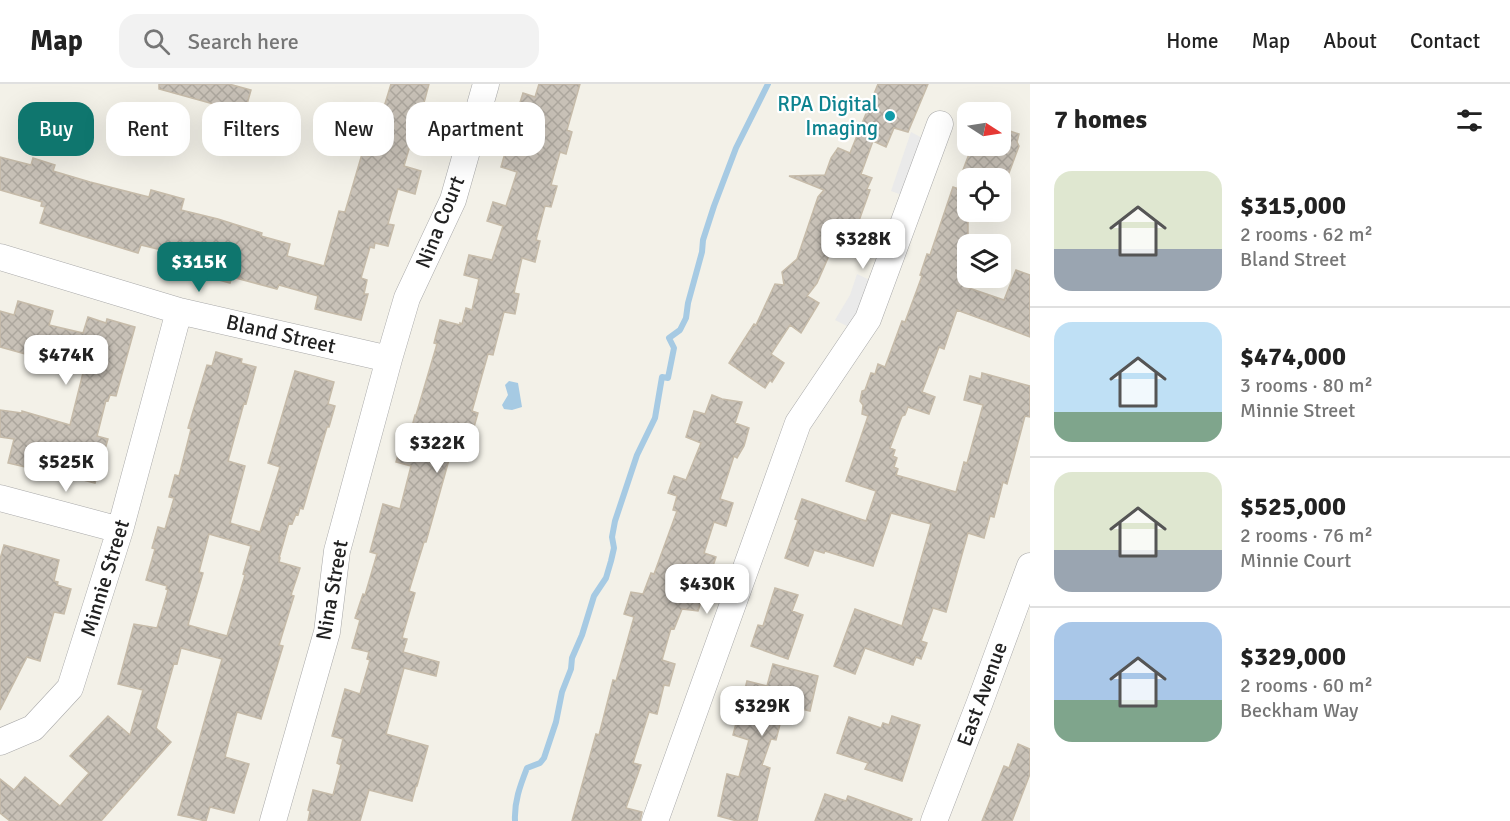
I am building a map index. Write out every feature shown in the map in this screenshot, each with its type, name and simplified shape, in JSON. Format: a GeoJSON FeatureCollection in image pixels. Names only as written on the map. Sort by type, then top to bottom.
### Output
{"type":"FeatureCollection","features":[{"type":"Feature","properties":{"kind":"street","name":"Nina Court"},"geometry":{"type":"LineString","coordinates":[[389,359],[407,298],[453,200],[486,84]]}},
{"type":"Feature","properties":{"kind":"street"},"geometry":{"type":"LineString","coordinates":[[655,821],[798,423],[868,319],[940,124]]}},
{"type":"Feature","properties":{"kind":"street","name":"Bland Street"},"geometry":{"type":"LineString","coordinates":[[0,257],[179,311],[389,359]]}},
{"type":"Feature","properties":{"kind":"street","name":"Minnie Street"},"geometry":{"type":"LineString","coordinates":[[0,742],[33,728],[70,688],[120,530],[179,311]]}},
{"type":"Feature","properties":{"kind":"street","name":"Nina Street"},"geometry":{"type":"LineString","coordinates":[[273,821],[327,632],[337,550],[389,359]]}},
{"type":"Feature","properties":{"kind":"street"},"geometry":{"type":"LineString","coordinates":[[0,498],[120,530]]}},
{"type":"Feature","properties":{"kind":"street","name":"East Avenue"},"geometry":{"type":"LineString","coordinates":[[933,821],[1030,566]]}},
{"type":"Feature","properties":{"kind":"shaded area"},"geometry":{"type":"Polygon","coordinates":[[[911,132],[928,141],[907,197],[891,191],[911,132]]]}},
{"type":"Feature","properties":{"kind":"shaded area"},"geometry":{"type":"Polygon","coordinates":[[[857,274],[874,282],[851,328],[835,320],[850,295],[857,274]]]}},
{"type":"Feature","properties":{"kind":"water"},"geometry":{"type":"Polygon","coordinates":[[[509,381],[518,383],[522,407],[512,410],[504,409],[502,405],[508,395],[505,385],[509,381]]]}},
{"type":"Feature","properties":{"kind":"building"},"geometry":{"type":"Polygon","coordinates":[[[159,84],[229,84],[251,90],[248,102],[206,102],[159,89],[159,84]]]}},
{"type":"Feature","properties":{"kind":"building"},"geometry":{"type":"Polygon","coordinates":[[[391,84],[429,84],[424,102],[406,102],[407,156],[404,166],[421,171],[415,194],[398,189],[388,224],[394,225],[388,246],[375,243],[374,248],[370,247],[361,278],[367,280],[364,294],[368,294],[361,320],[315,309],[318,296],[279,285],[277,289],[232,277],[230,283],[208,277],[210,270],[180,262],[182,255],[141,245],[138,253],[40,223],[45,207],[41,206],[42,202],[0,190],[0,157],[31,165],[33,158],[55,165],[53,171],[90,182],[149,197],[151,190],[184,199],[181,210],[262,233],[261,236],[290,244],[287,256],[324,266],[339,211],[345,212],[361,156],[394,156],[394,102],[386,102],[391,84]]]}},
{"type":"Feature","properties":{"kind":"building"},"geometry":{"type":"Polygon","coordinates":[[[539,84],[580,84],[567,130],[572,132],[566,154],[560,152],[551,185],[557,186],[551,207],[545,206],[536,240],[540,241],[535,262],[522,258],[514,293],[519,294],[515,314],[504,312],[493,355],[488,354],[472,411],[478,413],[472,434],[461,431],[456,450],[452,449],[426,542],[424,542],[409,591],[415,593],[402,638],[407,639],[403,652],[439,662],[436,676],[404,668],[386,734],[428,746],[417,786],[412,801],[369,790],[360,821],[308,821],[313,790],[333,795],[341,765],[337,763],[343,739],[332,736],[345,689],[360,694],[370,660],[367,659],[369,652],[352,648],[360,620],[355,618],[363,594],[365,595],[377,554],[370,552],[383,504],[400,509],[411,466],[396,462],[402,441],[408,442],[437,344],[434,343],[440,320],[460,325],[466,308],[472,310],[479,279],[464,275],[469,255],[492,260],[503,226],[487,221],[493,202],[506,206],[517,172],[501,167],[504,156],[545,156],[545,102],[520,102],[523,93],[535,97],[539,84]]]}},
{"type":"Feature","properties":{"kind":"building"},"geometry":{"type":"Polygon","coordinates":[[[878,84],[928,84],[908,132],[894,128],[886,147],[873,141],[861,174],[872,178],[867,189],[870,190],[846,257],[831,251],[817,283],[807,296],[819,303],[801,333],[790,325],[771,354],[784,363],[772,382],[770,380],[765,388],[729,363],[754,324],[756,325],[775,284],[784,285],[782,272],[797,259],[818,197],[824,190],[789,176],[825,175],[831,158],[838,148],[850,153],[878,84]]]}},
{"type":"Feature","properties":{"kind":"building"},"geometry":{"type":"Polygon","coordinates":[[[1011,131],[1019,134],[1017,142],[1019,146],[1011,168],[964,168],[968,156],[1011,156],[1011,131]]]}},
{"type":"Feature","properties":{"kind":"building"},"geometry":{"type":"Polygon","coordinates":[[[953,187],[957,188],[957,222],[968,222],[968,234],[957,234],[957,288],[969,288],[1004,300],[1009,288],[1011,288],[1016,270],[1030,275],[1030,337],[957,310],[944,349],[939,347],[922,392],[935,397],[929,414],[908,407],[905,415],[902,416],[890,448],[895,450],[893,456],[897,458],[894,467],[898,469],[896,475],[956,492],[964,462],[967,463],[983,405],[964,400],[970,376],[981,379],[982,373],[1030,386],[1030,417],[1025,416],[1007,484],[1003,482],[994,517],[990,516],[984,538],[968,533],[946,612],[933,608],[921,641],[927,643],[921,659],[916,657],[913,665],[865,648],[855,674],[834,666],[855,609],[902,626],[931,524],[891,513],[873,566],[825,551],[824,553],[814,550],[808,566],[785,558],[798,520],[795,519],[802,499],[866,521],[876,491],[846,481],[868,416],[862,414],[863,405],[860,401],[862,391],[865,390],[871,373],[875,374],[878,364],[885,367],[902,321],[905,322],[922,276],[920,275],[927,254],[930,255],[953,187]]]}},
{"type":"Feature","properties":{"kind":"building"},"geometry":{"type":"Polygon","coordinates":[[[18,301],[53,311],[49,325],[83,333],[88,317],[106,323],[107,319],[135,327],[116,396],[110,395],[108,401],[106,400],[97,436],[108,439],[95,483],[68,476],[75,452],[40,445],[39,448],[35,448],[30,468],[8,463],[14,439],[0,437],[0,410],[22,413],[22,411],[70,425],[87,357],[51,346],[47,360],[0,347],[0,311],[14,315],[18,301]]]}},
{"type":"Feature","properties":{"kind":"building"},"geometry":{"type":"Polygon","coordinates":[[[216,352],[242,359],[241,363],[256,367],[228,461],[245,466],[230,523],[260,532],[280,467],[268,463],[295,371],[334,382],[328,404],[335,406],[329,427],[327,427],[303,509],[300,508],[292,524],[289,523],[279,558],[279,562],[300,568],[279,645],[283,646],[261,719],[237,712],[225,757],[249,764],[234,813],[210,807],[206,821],[178,815],[222,659],[181,648],[177,664],[174,663],[156,728],[171,742],[101,821],[10,821],[0,813],[0,779],[14,790],[25,777],[60,806],[89,773],[70,756],[108,716],[130,735],[143,690],[118,684],[134,624],[157,628],[168,590],[167,586],[146,580],[155,549],[152,548],[158,527],[165,529],[174,498],[169,497],[175,475],[179,476],[191,429],[188,428],[207,365],[212,366],[216,352]],[[209,534],[199,572],[203,573],[188,625],[227,636],[251,546],[209,534]]]}},
{"type":"Feature","properties":{"kind":"building"},"geometry":{"type":"Polygon","coordinates":[[[712,395],[742,402],[735,423],[749,428],[744,446],[737,458],[734,456],[720,499],[733,503],[726,526],[714,522],[704,553],[716,557],[698,611],[682,609],[674,629],[671,628],[662,660],[675,664],[669,686],[664,685],[657,714],[649,712],[633,763],[641,765],[626,808],[642,812],[640,821],[572,821],[596,734],[599,735],[613,680],[616,681],[634,617],[624,614],[631,592],[643,594],[651,573],[654,574],[677,511],[673,510],[677,496],[668,493],[674,476],[686,480],[701,443],[686,437],[694,411],[705,414],[712,395]]]}},
{"type":"Feature","properties":{"kind":"building"},"geometry":{"type":"Polygon","coordinates":[[[4,545],[59,560],[54,581],[58,582],[57,585],[71,589],[64,614],[54,612],[40,661],[27,657],[0,710],[0,559],[4,545]]]}},
{"type":"Feature","properties":{"kind":"building"},"geometry":{"type":"Polygon","coordinates":[[[775,588],[798,595],[792,611],[803,615],[788,659],[751,646],[758,625],[763,626],[775,588]]]}},
{"type":"Feature","properties":{"kind":"building"},"geometry":{"type":"Polygon","coordinates":[[[773,664],[818,676],[810,711],[785,705],[776,740],[771,739],[762,765],[770,768],[757,821],[737,821],[718,816],[727,774],[739,777],[749,740],[733,735],[747,681],[767,686],[773,664]]]}},
{"type":"Feature","properties":{"kind":"building"},"geometry":{"type":"Polygon","coordinates":[[[892,716],[920,725],[902,781],[865,769],[868,763],[837,753],[849,717],[881,728],[883,723],[889,725],[892,716]]]}},
{"type":"Feature","properties":{"kind":"building"},"geometry":{"type":"Polygon","coordinates":[[[1018,744],[1030,749],[1030,774],[1012,821],[982,821],[1004,766],[1009,768],[1018,744]]]}},
{"type":"Feature","properties":{"kind":"building"},"geometry":{"type":"Polygon","coordinates":[[[825,794],[846,801],[848,796],[912,819],[911,821],[815,821],[825,794]]]}},
{"type":"Feature","properties":{"kind":"waterway"},"geometry":{"type":"LineString","coordinates":[[515,821],[517,801],[524,775],[527,768],[540,763],[544,758],[556,722],[562,692],[571,669],[572,658],[594,596],[606,578],[614,548],[612,537],[615,521],[637,455],[655,418],[662,377],[668,378],[674,348],[669,338],[680,330],[686,318],[703,240],[714,206],[736,148],[768,84]]}},
{"type":"Feature","properties":{"kind":"place","name":"RPA Digital Imaging"},"geometry":{"type":"Point","coordinates":[890,116]}}]}
